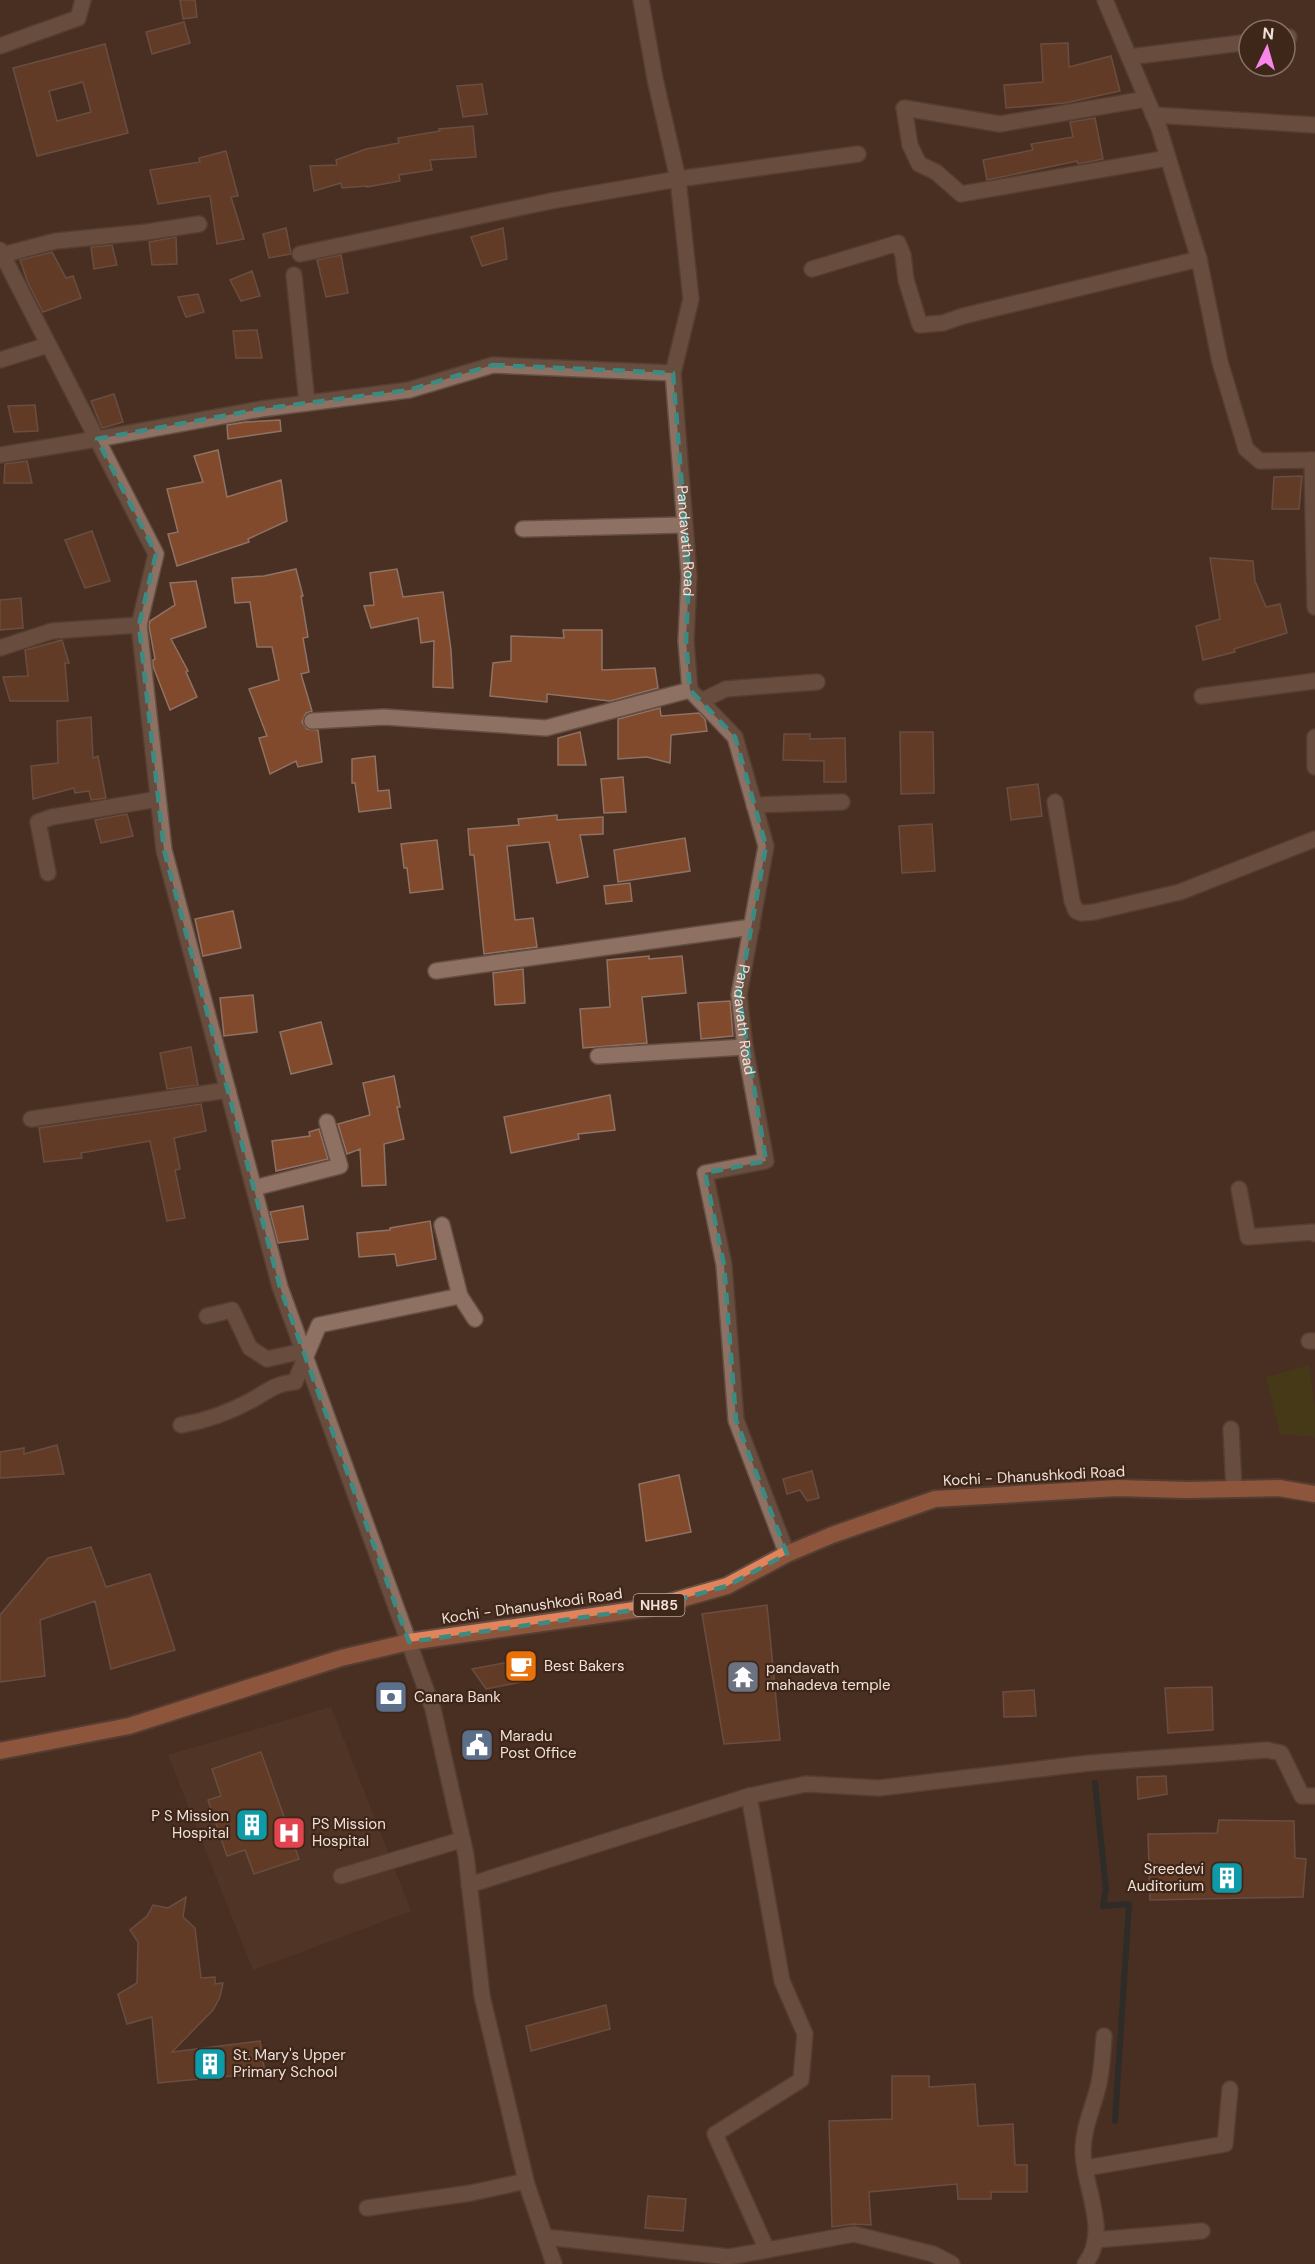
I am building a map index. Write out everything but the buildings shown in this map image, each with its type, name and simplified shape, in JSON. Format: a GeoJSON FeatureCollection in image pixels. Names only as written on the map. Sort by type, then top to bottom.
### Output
{"type":"FeatureCollection","features":[{"type":"Feature","properties":{"kind":"highway","name":"Kochi - Dhanushkodi Road"},"geometry":{"type":"LineString","coordinates":[[0,1751],[129,1726],[341,1658],[409,1642],[649,1608],[727,1586],[787,1554],[832,1535],[935,1499],[1117,1488],[1279,1488],[1315,1494]]}},
{"type":"Feature","properties":{"kind":"street"},"geometry":{"type":"LineString","coordinates":[[0,46],[78,18],[83,0]]}},
{"type":"Feature","properties":{"kind":"street","name":"Pandavath Road"},"geometry":{"type":"LineString","coordinates":[[641,0],[654,79],[678,179],[691,298],[673,373],[689,576],[686,641],[695,696],[735,737],[766,846],[739,995],[745,1047],[766,1161],[705,1173],[724,1265],[736,1420],[787,1554]]}},
{"type":"Feature","properties":{"kind":"street"},"geometry":{"type":"LineString","coordinates":[[1105,0],[1153,115],[1200,259],[1220,362],[1246,449],[1260,460],[1313,460],[1315,607]]}},
{"type":"Feature","properties":{"kind":"street"},"geometry":{"type":"LineString","coordinates":[[1129,57],[1237,44]]}},
{"type":"Feature","properties":{"kind":"street"},"geometry":{"type":"LineString","coordinates":[[1146,99],[1000,124],[904,108],[910,145],[919,164],[936,172],[961,194],[1168,158]]}},
{"type":"Feature","properties":{"kind":"street"},"geometry":{"type":"LineString","coordinates":[[1153,115],[1315,125]]}},
{"type":"Feature","properties":{"kind":"street"},"geometry":{"type":"LineString","coordinates":[[300,254],[551,201],[678,179],[858,154]]}},
{"type":"Feature","properties":{"kind":"street"},"geometry":{"type":"LineString","coordinates":[[199,224],[147,232],[56,241],[1,253],[156,554],[139,625],[164,850],[280,1287],[433,1709],[466,1855],[482,1996],[526,2181],[554,2264]]}},
{"type":"Feature","properties":{"kind":"street"},"geometry":{"type":"LineString","coordinates":[[812,269],[898,243],[903,255],[906,280],[920,325],[943,323],[963,316],[1200,259]]}},
{"type":"Feature","properties":{"kind":"street"},"geometry":{"type":"LineString","coordinates":[[294,275],[307,403]]}},
{"type":"Feature","properties":{"kind":"street"},"geometry":{"type":"LineString","coordinates":[[0,360],[48,345]]}},
{"type":"Feature","properties":{"kind":"street"},"geometry":{"type":"LineString","coordinates":[[0,454],[261,409],[409,390],[492,365],[673,373]]}},
{"type":"Feature","properties":{"kind":"street"},"geometry":{"type":"LineString","coordinates":[[523,529],[684,525]]}},
{"type":"Feature","properties":{"kind":"street"},"geometry":{"type":"LineString","coordinates":[[0,648],[52,631],[139,625]]}},
{"type":"Feature","properties":{"kind":"street"},"geometry":{"type":"LineString","coordinates":[[1202,696],[1315,681]]}},
{"type":"Feature","properties":{"kind":"street"},"geometry":{"type":"LineString","coordinates":[[312,721],[384,717],[546,728],[726,689],[818,682]]}},
{"type":"Feature","properties":{"kind":"street"},"geometry":{"type":"LineString","coordinates":[[1315,737],[1315,767]]}},
{"type":"Feature","properties":{"kind":"street"},"geometry":{"type":"LineString","coordinates":[[48,873],[38,822],[52,817],[158,799]]}},
{"type":"Feature","properties":{"kind":"street"},"geometry":{"type":"LineString","coordinates":[[754,805],[842,802]]}},
{"type":"Feature","properties":{"kind":"street"},"geometry":{"type":"LineString","coordinates":[[1055,802],[1071,901],[1076,910],[1081,913],[1180,892],[1315,838]]}},
{"type":"Feature","properties":{"kind":"street"},"geometry":{"type":"LineString","coordinates":[[436,971],[752,927]]}},
{"type":"Feature","properties":{"kind":"street"},"geometry":{"type":"LineString","coordinates":[[598,1056],[745,1047]]}},
{"type":"Feature","properties":{"kind":"street"},"geometry":{"type":"LineString","coordinates":[[31,1119],[228,1090]]}},
{"type":"Feature","properties":{"kind":"street"},"geometry":{"type":"LineString","coordinates":[[254,1188],[340,1166],[327,1122]]}},
{"type":"Feature","properties":{"kind":"street"},"geometry":{"type":"LineString","coordinates":[[1239,1189],[1248,1237],[1313,1232],[1315,1234]]}},
{"type":"Feature","properties":{"kind":"street"},"geometry":{"type":"LineString","coordinates":[[442,1225],[460,1296],[475,1319]]}},
{"type":"Feature","properties":{"kind":"street"},"geometry":{"type":"LineString","coordinates":[[181,1425],[205,1421],[252,1400],[278,1384],[295,1382],[304,1355],[319,1325],[460,1296]]}},
{"type":"Feature","properties":{"kind":"street"},"geometry":{"type":"LineString","coordinates":[[207,1317],[232,1310],[250,1348],[267,1359],[304,1355]]}},
{"type":"Feature","properties":{"kind":"street"},"geometry":{"type":"LineString","coordinates":[[1231,1429],[1234,1489]]}},
{"type":"Feature","properties":{"kind":"street"},"geometry":{"type":"LineString","coordinates":[[469,1885],[749,1796],[806,1784],[879,1788],[1090,1763],[1267,1750],[1281,1753],[1302,1796],[1315,1796]]}},
{"type":"Feature","properties":{"kind":"street"},"geometry":{"type":"LineString","coordinates":[[749,1796],[782,1981],[805,2034],[801,2080],[715,2133],[767,2250]]}},
{"type":"Feature","properties":{"kind":"street"},"geometry":{"type":"LineString","coordinates":[[341,1876],[461,1840]]}},
{"type":"Feature","properties":{"kind":"street"},"geometry":{"type":"LineString","coordinates":[[1085,2264],[1090,2258],[1095,2240],[1094,2206],[1083,2152],[1084,2137],[1099,2085],[1104,2036]]}},
{"type":"Feature","properties":{"kind":"street"},"geometry":{"type":"LineString","coordinates":[[1086,2168],[1225,2144],[1230,2089]]}},
{"type":"Feature","properties":{"kind":"street"},"geometry":{"type":"LineString","coordinates":[[367,2208],[471,2193],[526,2181]]}},
{"type":"Feature","properties":{"kind":"street"},"geometry":{"type":"LineString","coordinates":[[1095,2240],[1202,2231]]}},
{"type":"Feature","properties":{"kind":"street"},"geometry":{"type":"LineString","coordinates":[[545,2237],[729,2257],[854,2234],[933,2254],[952,2264]]}},
{"type":"Feature","properties":{"kind":"highlighted area"},"geometry":{"type":"Polygon","coordinates":[[[493,365],[673,373],[689,576],[686,641],[690,690],[735,737],[766,846],[739,995],[766,1161],[705,1173],[724,1265],[736,1420],[787,1554],[727,1586],[649,1608],[409,1642],[280,1287],[164,850],[139,625],[156,554],[97,439],[261,409],[409,390],[493,365]]]}},
{"type":"Feature","properties":{"kind":"shaded area","name":"PS Mission Hospital"},"geometry":{"type":"Polygon","coordinates":[[[331,1707],[411,1911],[253,1970],[168,1755],[331,1707]]]}},
{"type":"Feature","properties":{"kind":"green space"},"geometry":{"type":"Polygon","coordinates":[[[1309,1365],[1315,1410],[1315,1437],[1280,1434],[1266,1377],[1309,1365]]]}},
{"type":"Feature","properties":{"kind":"waterway"},"geometry":{"type":"LineString","coordinates":[[1095,1783],[1106,1889],[1103,1906],[1129,1904],[1115,2121]]}},
{"type":"Feature","properties":{"kind":"place","name":"Best Bakers"},"geometry":{"type":"Point","coordinates":[521,1666]}},
{"type":"Feature","properties":{"kind":"place","name":"pandavath mahadeva temple"},"geometry":{"type":"Point","coordinates":[743,1677]}},
{"type":"Feature","properties":{"kind":"place","name":"Canara Bank"},"geometry":{"type":"Point","coordinates":[391,1697]}},
{"type":"Feature","properties":{"kind":"place","name":"Maradu Post Office"},"geometry":{"type":"Point","coordinates":[477,1745]}},
{"type":"Feature","properties":{"kind":"place","name":"P S Mission Hospital"},"geometry":{"type":"Point","coordinates":[252,1825]}},
{"type":"Feature","properties":{"kind":"place","name":"PS Mission Hospital"},"geometry":{"type":"Point","coordinates":[289,1833]}},
{"type":"Feature","properties":{"kind":"place","name":"Sreedevi Auditorium"},"geometry":{"type":"Point","coordinates":[1227,1878]}},
{"type":"Feature","properties":{"kind":"place","name":"St. Mary's Upper Primary School"},"geometry":{"type":"Point","coordinates":[210,2064]}}]}
